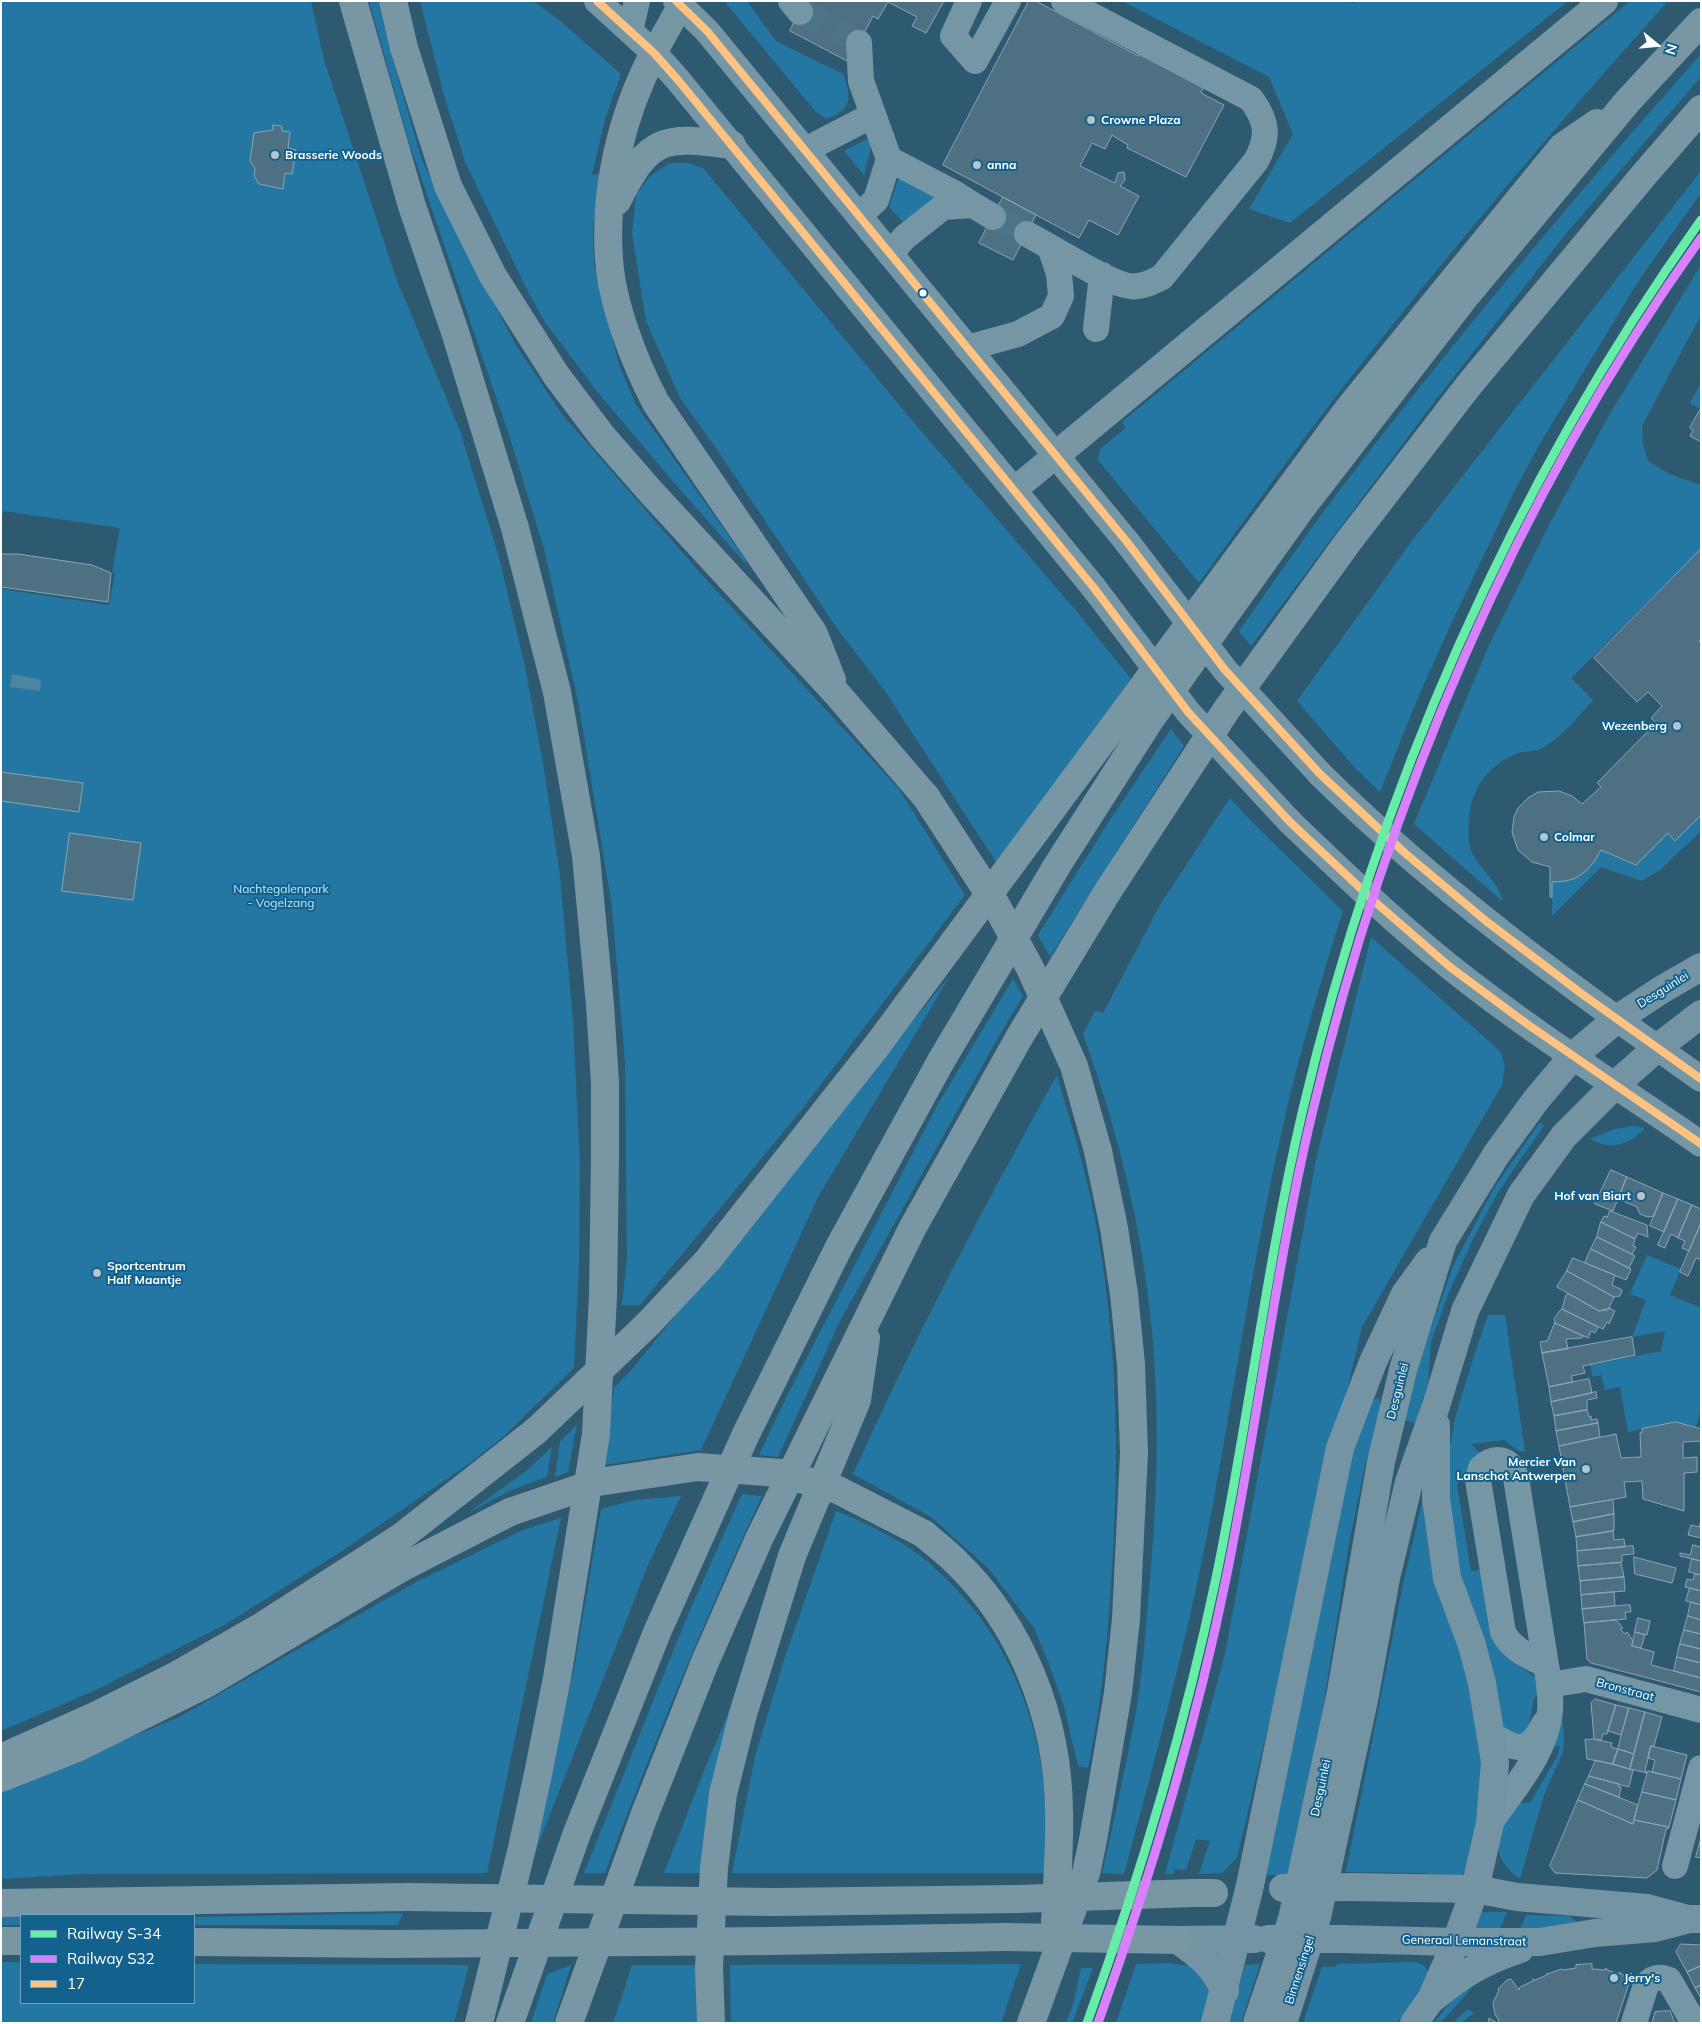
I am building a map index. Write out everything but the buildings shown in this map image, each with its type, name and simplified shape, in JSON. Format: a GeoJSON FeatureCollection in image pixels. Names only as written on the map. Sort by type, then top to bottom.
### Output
{"type":"FeatureCollection","features":[{"type":"Feature","properties":{"kind":"highway"},"geometry":{"type":"LineString","coordinates":[[353,1],[412,206],[456,335],[514,528],[557,692],[586,856],[600,1005],[605,1083],[603,1296],[596,1434],[558,1669],[538,1774],[479,2023]]}},
{"type":"Feature","properties":{"kind":"highway"},"geometry":{"type":"LineString","coordinates":[[393,1],[404,48],[448,186],[493,276],[545,358],[602,436],[838,695],[926,797],[995,903],[1030,968],[1074,1066],[1098,1151],[1116,1238],[1124,1294],[1131,1364],[1134,1453],[1131,1540],[1126,1619],[1118,1693],[1093,1840],[1086,1873],[1031,2023]]}},
{"type":"Feature","properties":{"kind":"highway"},"geometry":{"type":"LineString","coordinates":[[1054,456],[1604,1]]}},
{"type":"Feature","properties":{"kind":"highway"},"geometry":{"type":"LineString","coordinates":[[510,2023],[577,1833],[666,1612],[750,1425],[839,1247],[941,1061],[1058,864],[1150,720],[1289,526],[1465,296],[1627,102],[1701,22]]}},
{"type":"Feature","properties":{"kind":"highway"},"geometry":{"type":"LineString","coordinates":[[654,54],[637,87],[625,121],[616,158],[608,218],[609,261],[628,338],[641,374],[674,431],[814,634],[838,695]]}},
{"type":"Feature","properties":{"kind":"highway"},"geometry":{"type":"LineString","coordinates":[[1,1758],[97,1715],[177,1675],[260,1628],[401,1537],[537,1430],[648,1324],[708,1260],[876,1047],[1349,408],[1562,147],[1627,102]]}},
{"type":"Feature","properties":{"kind":"highway"},"geometry":{"type":"LineString","coordinates":[[569,2023],[644,1816],[709,1654],[758,1539],[918,1219],[1020,1036],[1108,891],[1227,709],[1348,542],[1469,385],[1701,109]]}},
{"type":"Feature","properties":{"kind":"highway"},"geometry":{"type":"LineString","coordinates":[[608,218],[638,162],[654,149],[667,143],[696,140],[732,145]]}},
{"type":"Feature","properties":{"kind":"highway"},"geometry":{"type":"LineString","coordinates":[[711,2023],[709,1968],[714,1868],[723,1794],[743,1714],[792,1556],[857,1400],[869,1316]]}},
{"type":"Feature","properties":{"kind":"highway"},"geometry":{"type":"LineString","coordinates":[[1,1778],[77,1748],[206,1684],[403,1567],[510,1512],[598,1482],[698,1467],[780,1473],[838,1490],[924,1534],[956,1562],[994,1606],[1022,1652],[1043,1703],[1054,1754],[1059,1810],[1053,1960]]}},
{"type":"Feature","properties":{"kind":"highway"},"geometry":{"type":"LineString","coordinates":[[1,1903],[408,1897],[773,1902],[1018,1899],[1204,1893]]}},
{"type":"Feature","properties":{"kind":"highway"},"geometry":{"type":"LineString","coordinates":[[195,1942],[392,1944],[1005,1937],[1178,1940]]}},
{"type":"Feature","properties":{"kind":"highway"},"geometry":{"type":"LineString","coordinates":[[1,1941],[20,1941]]}},
{"type":"Feature","properties":{"kind":"main road","name":"Desguinlei"},"geometry":{"type":"LineString","coordinates":[[1305,1918],[1341,1692],[1381,1462],[1403,1370],[1443,1241],[1496,1155],[1536,1100],[1573,1056],[1617,1019],[1701,967]]}},
{"type":"Feature","properties":{"kind":"main road","name":"Desguinlei"},"geometry":{"type":"LineString","coordinates":[[1305,1918],[1364,1700],[1386,1578],[1409,1482],[1436,1406],[1465,1311],[1521,1195],[1572,1127],[1615,1084],[1656,1048],[1701,1014]]}},
{"type":"Feature","properties":{"kind":"main road"},"geometry":{"type":"LineString","coordinates":[[1215,2023],[1225,1991],[1249,1890],[1340,1448],[1373,1362],[1405,1294],[1443,1241]]}},
{"type":"Feature","properties":{"kind":"main road"},"geometry":{"type":"LineString","coordinates":[[1414,2023],[1431,2000],[1456,1942],[1475,1889],[1490,1823],[1495,1762],[1482,1683],[1472,1645],[1447,1578],[1436,1498],[1436,1406]]}},
{"type":"Feature","properties":{"kind":"main road","name":"Generaal Lemanstraat"},"geometry":{"type":"LineString","coordinates":[[1204,1893],[1283,1888],[1475,1889],[1517,1897],[1647,1908],[1694,1919]]}},
{"type":"Feature","properties":{"kind":"main road","name":"Binnensingel"},"geometry":{"type":"LineString","coordinates":[[1257,2023],[1305,1918]]}},
{"type":"Feature","properties":{"kind":"main road","name":"Binnensingel"},"geometry":{"type":"LineString","coordinates":[[1283,2023],[1305,1918]]}},
{"type":"Feature","properties":{"kind":"main road","name":"Generaal Lemanstraat"},"geometry":{"type":"LineString","coordinates":[[1178,1940],[1342,1939],[1540,1942],[1595,1933],[1655,1928],[1694,1919]]}},
{"type":"Feature","properties":{"kind":"main road"},"geometry":{"type":"LineString","coordinates":[[1178,1940],[1207,1962],[1225,1991]]}},
{"type":"Feature","properties":{"kind":"main road"},"geometry":{"type":"LineString","coordinates":[[1431,2000],[1456,1980],[1484,1962],[1540,1942]]}},
{"type":"Feature","properties":{"kind":"street"},"geometry":{"type":"LineString","coordinates":[[597,1],[654,54],[732,145],[1094,588],[1188,712],[1290,822],[1374,901],[1450,967],[1527,1024],[1701,1144]]}},
{"type":"Feature","properties":{"kind":"street"},"geometry":{"type":"LineString","coordinates":[[630,31],[637,1]]}},
{"type":"Feature","properties":{"kind":"street"},"geometry":{"type":"LineString","coordinates":[[969,1],[953,36],[975,61],[1008,1]]}},
{"type":"Feature","properties":{"kind":"street"},"geometry":{"type":"LineString","coordinates":[[1026,234],[1102,275],[1128,286],[1151,283],[1162,277],[1256,162],[1266,136],[1264,121],[1251,99],[1064,1]]}},
{"type":"Feature","properties":{"kind":"street"},"geometry":{"type":"LineString","coordinates":[[654,54],[680,3],[707,31],[1054,456],[1127,542],[1225,670],[1320,774],[1406,854],[1486,921],[1656,1048],[1701,1079]]}},
{"type":"Feature","properties":{"kind":"street"},"geometry":{"type":"LineString","coordinates":[[859,43],[861,81],[889,159],[876,200],[859,216]]}},
{"type":"Feature","properties":{"kind":"street"},"geometry":{"type":"LineString","coordinates":[[805,150],[873,115]]}},
{"type":"Feature","properties":{"kind":"street"},"geometry":{"type":"LineString","coordinates":[[889,159],[954,193],[983,211],[943,207],[906,236],[890,254]]}},
{"type":"Feature","properties":{"kind":"street"},"geometry":{"type":"LineString","coordinates":[[967,348],[1018,334],[1052,316],[1061,296],[1059,274],[1050,247]]}},
{"type":"Feature","properties":{"kind":"street"},"geometry":{"type":"LineString","coordinates":[[1096,329],[1102,275]]}},
{"type":"Feature","properties":{"kind":"street"},"geometry":{"type":"LineString","coordinates":[[1014,490],[1054,456]]}},
{"type":"Feature","properties":{"kind":"street"},"geometry":{"type":"LineString","coordinates":[[1490,1823],[1536,1756],[1547,1728],[1550,1712],[1548,1675],[1514,1469],[1504,1461],[1490,1462],[1481,1468],[1478,1480],[1503,1632],[1517,1650],[1548,1675]]}},
{"type":"Feature","properties":{"kind":"street","name":"Bronstraat"},"geometry":{"type":"LineString","coordinates":[[1548,1675],[1586,1680],[1701,1710]]}},
{"type":"Feature","properties":{"kind":"street"},"geometry":{"type":"LineString","coordinates":[[1492,1735],[1514,1747],[1523,1747],[1531,1744],[1550,1712]]}},
{"type":"Feature","properties":{"kind":"street"},"geometry":{"type":"LineString","coordinates":[[1675,1866],[1701,1768]]}},
{"type":"Feature","properties":{"kind":"street"},"geometry":{"type":"LineString","coordinates":[[1634,2023],[1646,1986],[1656,1978],[1669,1980],[1694,2023]]}},
{"type":"Feature","properties":{"kind":"green space","name":"Nachtegalenpark - Vogelzang"},"geometry":{"type":"Polygon","coordinates":[[[1,1],[311,1],[324,60],[397,281],[459,428],[499,557],[525,667],[544,769],[560,876],[573,1020],[580,1165],[579,1264],[574,1368],[504,1436],[470,1463],[342,1551],[226,1624],[98,1689],[1,1731],[1,589],[109,605],[115,573],[112,572],[120,528],[3,511],[1,521],[1,1]]]}},
{"type":"Feature","properties":{"kind":"green space"},"geometry":{"type":"Polygon","coordinates":[[[369,1],[378,1],[392,58],[422,160],[465,250],[516,345],[561,413],[702,575],[899,789],[965,895],[799,1113],[640,1305],[622,1305],[627,1258],[625,1062],[612,907],[579,706],[544,549],[510,438],[408,139],[369,1]]]}},
{"type":"Feature","properties":{"kind":"green space"},"geometry":{"type":"Polygon","coordinates":[[[420,1],[533,1],[559,20],[621,74],[605,119],[592,175],[600,174],[593,226],[594,264],[619,365],[636,405],[747,562],[744,562],[599,394],[545,322],[528,292],[466,164],[445,99],[420,1]]]}},
{"type":"Feature","properties":{"kind":"green space"},"geometry":{"type":"Polygon","coordinates":[[[724,1],[747,1],[776,41],[843,74],[848,89],[848,101],[841,111],[827,119],[816,112],[724,1]]]}},
{"type":"Feature","properties":{"kind":"green space"},"geometry":{"type":"Polygon","coordinates":[[[1122,1],[1349,1],[1353,4],[1356,1],[1568,1],[1290,223],[1249,209],[1293,134],[1269,77],[1122,1]]]}},
{"type":"Feature","properties":{"kind":"green space"},"geometry":{"type":"Polygon","coordinates":[[[1630,1],[1668,1],[1543,143],[1422,288],[1325,410],[1199,583],[1098,460],[1100,449],[1126,428],[1122,422],[1630,1]]]}},
{"type":"Feature","properties":{"kind":"green space"},"geometry":{"type":"Polygon","coordinates":[[[1701,54],[1701,77],[1564,236],[1438,397],[1251,646],[1239,631],[1333,499],[1421,385],[1512,273],[1701,54]]]}},
{"type":"Feature","properties":{"kind":"green space"},"geometry":{"type":"Polygon","coordinates":[[[867,139],[872,143],[864,175],[844,151],[867,139]]]}},
{"type":"Feature","properties":{"kind":"green space"},"geometry":{"type":"Polygon","coordinates":[[[670,163],[688,163],[703,168],[910,418],[1078,613],[1131,679],[996,862],[885,691],[839,631],[718,451],[680,398],[646,321],[632,233],[636,195],[650,176],[670,163]]]}},
{"type":"Feature","properties":{"kind":"green space"},"geometry":{"type":"Polygon","coordinates":[[[1701,171],[1701,193],[1641,277],[1542,440],[1516,488],[1417,700],[1380,792],[1355,768],[1297,701],[1411,542],[1701,171]]]}},
{"type":"Feature","properties":{"kind":"green space"},"geometry":{"type":"Polygon","coordinates":[[[903,177],[946,196],[905,224],[889,207],[898,180],[903,177]]]}},
{"type":"Feature","properties":{"kind":"green space"},"geometry":{"type":"Polygon","coordinates":[[[1701,265],[1701,315],[1642,426],[1643,445],[1648,461],[1669,474],[1701,485],[1701,549],[1571,678],[1593,700],[1576,719],[1558,737],[1541,749],[1515,754],[1502,761],[1483,779],[1472,801],[1469,842],[1475,858],[1496,886],[1502,901],[1414,824],[1489,645],[1552,519],[1611,412],[1701,265]]]}},
{"type":"Feature","properties":{"kind":"green space"},"geometry":{"type":"Polygon","coordinates":[[[1701,382],[1701,408],[1700,409],[1690,403],[1701,382]]]}},
{"type":"Feature","properties":{"kind":"green space"},"geometry":{"type":"Polygon","coordinates":[[[1171,729],[1184,746],[1050,957],[1038,935],[1108,823],[1171,729]]]}},
{"type":"Feature","properties":{"kind":"green space"},"geometry":{"type":"Polygon","coordinates":[[[1230,798],[1343,911],[1320,986],[1286,1112],[1254,1269],[1208,1531],[1169,1703],[1124,1874],[1102,1873],[1131,1737],[1142,1670],[1155,1511],[1157,1432],[1154,1352],[1140,1243],[1112,1122],[1083,1034],[1095,1011],[1103,1013],[1160,905],[1230,798]]]}},
{"type":"Feature","properties":{"kind":"green space"},"geometry":{"type":"Polygon","coordinates":[[[1701,815],[1701,831],[1661,869],[1642,881],[1601,867],[1552,916],[1552,882],[1575,877],[1592,864],[1601,850],[1636,865],[1668,833],[1675,841],[1701,815]]]}},
{"type":"Feature","properties":{"kind":"green space"},"geometry":{"type":"Polygon","coordinates":[[[1371,937],[1500,1051],[1505,1066],[1502,1085],[1362,1327],[1237,1858],[1222,1873],[1199,1874],[1210,1841],[1196,1839],[1186,1870],[1175,1869],[1173,1874],[1165,1874],[1225,1654],[1316,1160],[1371,937]]]}},
{"type":"Feature","properties":{"kind":"green space"},"geometry":{"type":"Polygon","coordinates":[[[951,974],[818,1197],[701,1450],[604,1465],[614,1388],[633,1368],[951,974]]]}},
{"type":"Feature","properties":{"kind":"green space"},"geometry":{"type":"Polygon","coordinates":[[[1013,979],[1023,996],[840,1321],[778,1457],[759,1455],[787,1396],[938,1104],[1013,979]]]}},
{"type":"Feature","properties":{"kind":"green space"},"geometry":{"type":"Polygon","coordinates":[[[1057,1075],[1082,1161],[1094,1214],[1108,1306],[1115,1398],[1116,1491],[1109,1607],[1100,1699],[1088,1768],[1078,1766],[1064,1706],[1034,1628],[989,1569],[931,1517],[853,1474],[900,1373],[951,1273],[1057,1075]]]}},
{"type":"Feature","properties":{"kind":"green space"},"geometry":{"type":"Polygon","coordinates":[[[1540,1122],[1544,1126],[1496,1196],[1473,1239],[1449,1292],[1431,1342],[1428,1383],[1416,1423],[1399,1419],[1453,1266],[1494,1188],[1540,1122]]]}},
{"type":"Feature","properties":{"kind":"green space"},"geometry":{"type":"Polygon","coordinates":[[[1633,1126],[1645,1128],[1627,1142],[1605,1145],[1590,1139],[1615,1129],[1633,1126]]]}},
{"type":"Feature","properties":{"kind":"green space"},"geometry":{"type":"Polygon","coordinates":[[[1647,1255],[1681,1269],[1670,1295],[1701,1308],[1701,1409],[1696,1427],[1676,1422],[1628,1432],[1620,1387],[1605,1390],[1601,1375],[1593,1377],[1590,1365],[1661,1351],[1665,1331],[1632,1337],[1646,1300],[1630,1294],[1647,1255]]]}},
{"type":"Feature","properties":{"kind":"green space"},"geometry":{"type":"Polygon","coordinates":[[[1488,1315],[1505,1315],[1525,1451],[1520,1452],[1504,1440],[1471,1444],[1480,1453],[1457,1485],[1471,1571],[1484,1569],[1506,1655],[1537,1679],[1539,1691],[1534,1699],[1526,1740],[1503,1728],[1490,1658],[1464,1595],[1446,1515],[1450,1446],[1455,1418],[1488,1315]]]}},
{"type":"Feature","properties":{"kind":"green space"},"geometry":{"type":"Polygon","coordinates":[[[1371,1399],[1379,1399],[1382,1407],[1365,1465],[1349,1544],[1317,1745],[1289,1870],[1287,1875],[1261,1875],[1343,1482],[1371,1399]]]}},
{"type":"Feature","properties":{"kind":"green space"},"geometry":{"type":"Polygon","coordinates":[[[577,1424],[568,1472],[555,1477],[560,1442],[577,1424]]]}},
{"type":"Feature","properties":{"kind":"green space"},"geometry":{"type":"Polygon","coordinates":[[[552,1447],[547,1477],[511,1490],[468,1513],[526,1471],[552,1447]]]}},
{"type":"Feature","properties":{"kind":"green space"},"geometry":{"type":"Polygon","coordinates":[[[742,1494],[762,1496],[680,1683],[605,1873],[584,1873],[689,1612],[742,1494]]]}},
{"type":"Feature","properties":{"kind":"green space"},"geometry":{"type":"Polygon","coordinates":[[[681,1496],[648,1565],[532,1860],[574,1669],[601,1509],[634,1500],[681,1496]]]}},
{"type":"Feature","properties":{"kind":"green space"},"geometry":{"type":"Polygon","coordinates":[[[1423,1498],[1472,1683],[1481,1736],[1483,1786],[1476,1837],[1467,1872],[1458,1877],[1421,1873],[1346,1872],[1404,1580],[1423,1498]]]}},
{"type":"Feature","properties":{"kind":"green space"},"geometry":{"type":"Polygon","coordinates":[[[836,1511],[884,1533],[928,1562],[971,1606],[1005,1656],[1028,1711],[1042,1771],[1045,1809],[1045,1873],[732,1873],[755,1757],[785,1657],[836,1511]]]}},
{"type":"Feature","properties":{"kind":"green space"},"geometry":{"type":"Polygon","coordinates":[[[561,1518],[487,1873],[84,1874],[1,1879],[1,1792],[179,1717],[416,1582],[523,1530],[561,1518]]]}},
{"type":"Feature","properties":{"kind":"green space"},"geometry":{"type":"Polygon","coordinates":[[[1561,1702],[1564,1737],[1563,1752],[1544,1795],[1520,1879],[1509,1870],[1499,1852],[1500,1834],[1513,1802],[1530,1803],[1558,1755],[1560,1746],[1548,1747],[1561,1702]]]}},
{"type":"Feature","properties":{"kind":"green space"},"geometry":{"type":"Polygon","coordinates":[[[730,1709],[734,1710],[703,1873],[664,1873],[702,1776],[730,1709]]]}},
{"type":"Feature","properties":{"kind":"green space"},"geometry":{"type":"Polygon","coordinates":[[[1479,1912],[1507,1912],[1498,1933],[1471,1934],[1479,1912]]]}},
{"type":"Feature","properties":{"kind":"green space"},"geometry":{"type":"Polygon","coordinates":[[[403,1913],[398,1925],[195,1925],[195,1917],[403,1913]]]}},
{"type":"Feature","properties":{"kind":"green space"},"geometry":{"type":"Polygon","coordinates":[[[1526,1915],[1569,1916],[1576,1921],[1575,1924],[1519,1932],[1526,1915]]]}},
{"type":"Feature","properties":{"kind":"green space"},"geometry":{"type":"Polygon","coordinates":[[[1,1917],[20,1917],[20,1925],[1,1925],[1,1917]]]}},
{"type":"Feature","properties":{"kind":"green space"},"geometry":{"type":"Polygon","coordinates":[[[1,1962],[20,1962],[20,2004],[195,2004],[195,1964],[469,1965],[454,2023],[1,2023],[1,1962]]]}},
{"type":"Feature","properties":{"kind":"green space"},"geometry":{"type":"Polygon","coordinates":[[[1416,1962],[1424,1965],[1428,1972],[1423,1987],[1397,2023],[1303,2023],[1322,1967],[1336,1967],[1337,1964],[1416,1962]]]}},
{"type":"Feature","properties":{"kind":"green space"},"geometry":{"type":"Polygon","coordinates":[[[1170,1963],[1201,1968],[1211,1990],[1203,2023],[1116,2023],[1136,1964],[1170,1963]]]}},
{"type":"Feature","properties":{"kind":"green space"},"geometry":{"type":"Polygon","coordinates":[[[1021,1964],[1001,2023],[731,2023],[730,1965],[1021,1964]]]}},
{"type":"Feature","properties":{"kind":"green space"},"geometry":{"type":"Polygon","coordinates":[[[1260,1964],[1241,2023],[1229,2023],[1245,1965],[1260,1964]]]}},
{"type":"Feature","properties":{"kind":"green space"},"geometry":{"type":"Polygon","coordinates":[[[571,1965],[553,2023],[531,2023],[547,1974],[571,1965]]]}},
{"type":"Feature","properties":{"kind":"green space"},"geometry":{"type":"Polygon","coordinates":[[[632,1965],[696,1965],[697,2023],[613,2023],[632,1965]]]}},
{"type":"Feature","properties":{"kind":"green space"},"geometry":{"type":"Polygon","coordinates":[[[1081,1968],[1093,1968],[1072,2023],[1066,2023],[1074,2001],[1081,1968]]]}},
{"type":"Feature","properties":{"kind":"green space"},"geometry":{"type":"Polygon","coordinates":[[[1477,1979],[1465,1996],[1440,2023],[1434,2023],[1451,2001],[1477,1979]]]}},
{"type":"Feature","properties":{"kind":"green space"},"geometry":{"type":"Polygon","coordinates":[[[1468,2009],[1474,2013],[1461,2023],[1453,2023],[1468,2009]]]}},
{"type":"Feature","properties":{"kind":"shaded area"},"geometry":{"type":"Polygon","coordinates":[[[12,674],[39,679],[41,681],[40,691],[10,687],[12,674]]]}},
{"type":"Feature","properties":{"kind":"tunnel"},"geometry":{"type":"LineString","coordinates":[[800,12],[859,43]]}},
{"type":"Feature","properties":{"kind":"tunnel"},"geometry":{"type":"LineString","coordinates":[[993,217],[1027,234]]}},
{"type":"Feature","properties":{"kind":"rail line","name":"S-34"},"geometry":{"type":"LineString","coordinates":[[1087,2023],[1143,1858],[1190,1691],[1216,1578],[1289,1171],[1333,994],[1369,876],[1411,761],[1458,647],[1511,536],[1569,427],[1632,322],[1701,220]]}},
{"type":"Feature","properties":{"kind":"rail line","name":"S32"},"geometry":{"type":"LineString","coordinates":[[1098,2023],[1171,1801],[1215,1631],[1238,1516],[1277,1286],[1299,1171],[1342,998],[1378,882],[1419,768],[1464,656],[1516,547],[1572,440],[1634,337],[1701,238]]}},
{"type":"Feature","properties":{"kind":"transit line","name":"17"},"geometry":{"type":"LineString","coordinates":[[597,1],[654,53],[678,80],[1094,588],[1188,712],[1290,822],[1374,901],[1450,967],[1527,1024],[1701,1144]]}},
{"type":"Feature","properties":{"kind":"transit line","name":"17"},"geometry":{"type":"LineString","coordinates":[[676,1],[707,31],[1127,542],[1225,670],[1320,774],[1406,854],[1486,921],[1582,994],[1701,1079]]}},
{"type":"Feature","properties":{"kind":"place","name":"Crowne Plaza"},"geometry":{"type":"Point","coordinates":[1091,120]}},
{"type":"Feature","properties":{"kind":"place","name":"Brasserie Woods"},"geometry":{"type":"Point","coordinates":[275,155]}},
{"type":"Feature","properties":{"kind":"place","name":"anna"},"geometry":{"type":"Point","coordinates":[977,165]}},
{"type":"Feature","properties":{"kind":"place","name":"Wezenberg"},"geometry":{"type":"Point","coordinates":[1677,726]}},
{"type":"Feature","properties":{"kind":"place","name":"Colmar"},"geometry":{"type":"Point","coordinates":[1544,837]}},
{"type":"Feature","properties":{"kind":"place","name":"Hof van Biart"},"geometry":{"type":"Point","coordinates":[1641,1196]}},
{"type":"Feature","properties":{"kind":"place","name":"Sportcentrum Half Maantje"},"geometry":{"type":"Point","coordinates":[97,1273]}},
{"type":"Feature","properties":{"kind":"place","name":"Mercier Van Lanschot Antwerpen"},"geometry":{"type":"Point","coordinates":[1586,1469]}},
{"type":"Feature","properties":{"kind":"place","name":"Jerry's"},"geometry":{"type":"Point","coordinates":[1614,1978]}}]}
